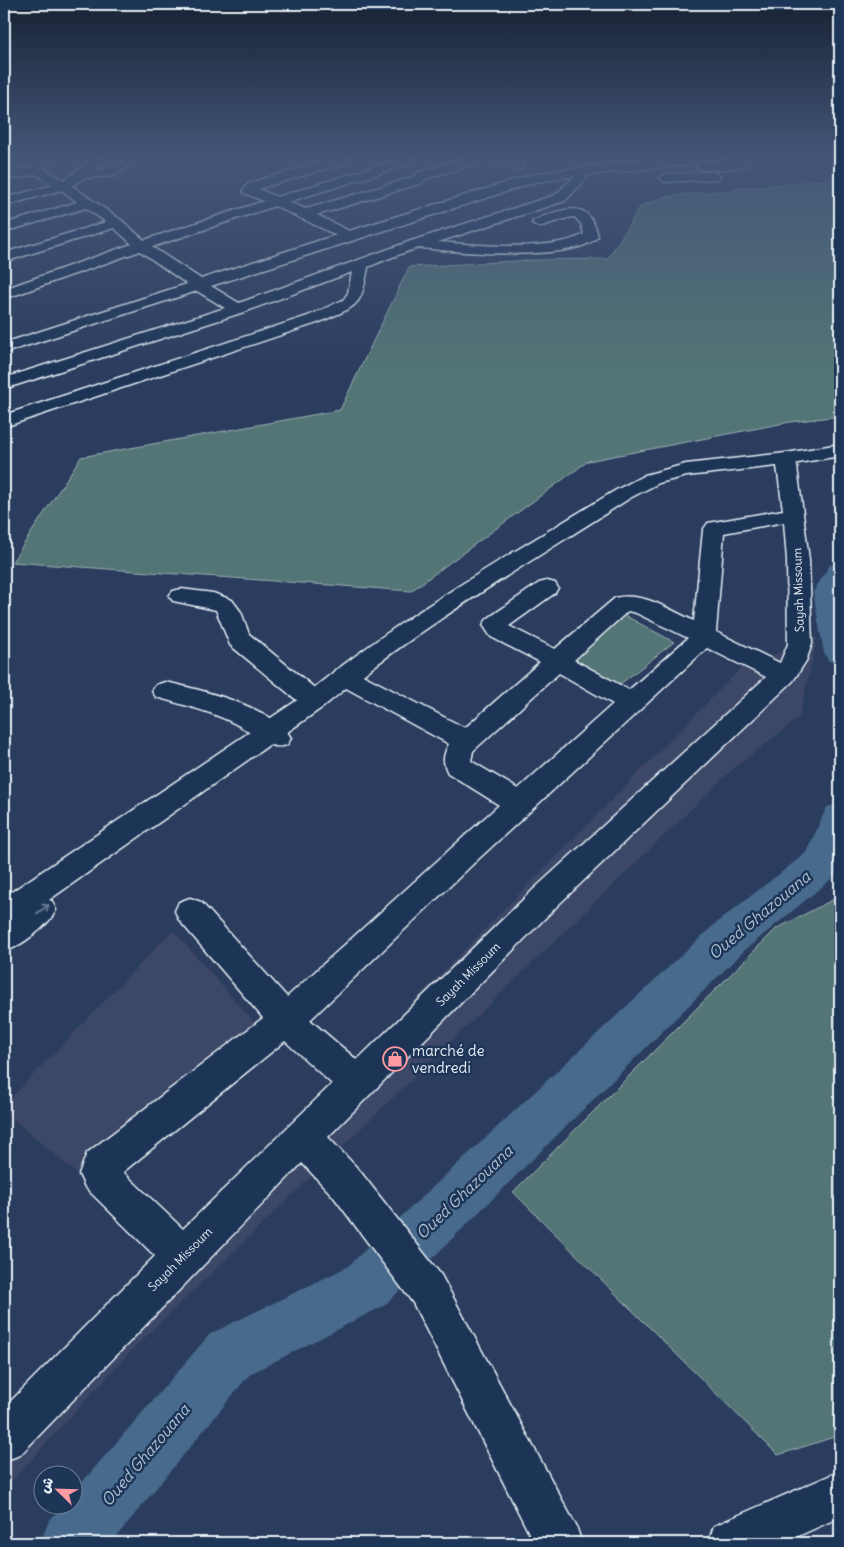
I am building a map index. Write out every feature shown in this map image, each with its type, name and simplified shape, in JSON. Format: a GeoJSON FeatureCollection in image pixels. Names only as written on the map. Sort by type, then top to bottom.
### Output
{"type":"FeatureCollection","features":[{"type":"Feature","properties":{"kind":"street"},"geometry":{"type":"LineString","coordinates":[[4,258],[90,231]]}},
{"type":"Feature","properties":{"kind":"street"},"geometry":{"type":"LineString","coordinates":[[125,231],[142,246],[238,309]]}},
{"type":"Feature","properties":{"kind":"street"},"geometry":{"type":"LineString","coordinates":[[4,294],[187,231]]}},
{"type":"Feature","properties":{"kind":"street"},"geometry":{"type":"LineString","coordinates":[[339,231],[348,236]]}},
{"type":"Feature","properties":{"kind":"street"},"geometry":{"type":"LineString","coordinates":[[4,348],[364,231]]}},
{"type":"Feature","properties":{"kind":"street"},"geometry":{"type":"LineString","coordinates":[[4,384],[238,309],[456,231]]}},
{"type":"Feature","properties":{"kind":"street"},"geometry":{"type":"LineString","coordinates":[[416,244],[503,250],[565,246],[582,242],[591,236],[589,231]]}},
{"type":"Feature","properties":{"kind":"street"},"geometry":{"type":"LineString","coordinates":[[461,248],[498,236]]}},
{"type":"Feature","properties":{"kind":"street"},"geometry":{"type":"LineString","coordinates":[[4,421],[314,319],[349,303],[353,298],[361,264]]}},
{"type":"Feature","properties":{"kind":"street"},"geometry":{"type":"LineString","coordinates":[[274,735],[314,702],[584,522],[596,511],[652,479],[686,470],[786,459],[840,450]]}},
{"type":"Feature","properties":{"kind":"street","name":"Sayah Missoum"},"geometry":{"type":"LineString","coordinates":[[4,1438],[356,1083],[544,898],[784,675],[794,661],[800,644],[798,560],[786,459]]}},
{"type":"Feature","properties":{"kind":"street"},"geometry":{"type":"LineString","coordinates":[[183,1256],[98,1174],[100,1166],[286,1020],[704,637],[714,530],[722,525],[794,514]]}},
{"type":"Feature","properties":{"kind":"street"},"geometry":{"type":"LineString","coordinates":[[547,588],[495,625],[499,631],[631,703]]}},
{"type":"Feature","properties":{"kind":"street"},"geometry":{"type":"LineString","coordinates":[[181,596],[220,602],[227,607],[233,628],[239,639],[314,702]]}},
{"type":"Feature","properties":{"kind":"street"},"geometry":{"type":"LineString","coordinates":[[520,804],[458,766],[456,756],[460,748],[623,604],[642,606],[784,675]]}},
{"type":"Feature","properties":{"kind":"street"},"geometry":{"type":"LineString","coordinates":[[4,938],[84,870],[350,679]]}},
{"type":"Feature","properties":{"kind":"street"},"geometry":{"type":"LineString","coordinates":[[350,679],[467,741]]}},
{"type":"Feature","properties":{"kind":"street"},"geometry":{"type":"LineString","coordinates":[[165,691],[213,702],[252,719],[274,735]]}},
{"type":"Feature","properties":{"kind":"street"},"geometry":{"type":"LineString","coordinates":[[4,914],[84,870]]}},
{"type":"Feature","properties":{"kind":"street"},"geometry":{"type":"LineString","coordinates":[[190,911],[286,1020],[356,1083]]}},
{"type":"Feature","properties":{"kind":"street"},"geometry":{"type":"LineString","coordinates":[[303,1137],[346,1183],[427,1289],[559,1543]]}},
{"type":"Feature","properties":{"kind":"street"},"geometry":{"type":"LineString","coordinates":[[731,1543],[840,1494]]}},
{"type":"Feature","properties":{"kind":"shaded area","name":"marché de vendredi"},"geometry":{"type":"Polygon","coordinates":[[[817,638],[799,718],[734,768],[132,1350],[4,1489],[4,1419],[742,667],[817,638]]]}},
{"type":"Feature","properties":{"kind":"shaded area"},"geometry":{"type":"Polygon","coordinates":[[[173,930],[259,1028],[82,1178],[4,1111],[4,1105],[173,930]]]}},
{"type":"Feature","properties":{"kind":"green space"},"geometry":{"type":"Polygon","coordinates":[[[625,231],[840,231],[840,416],[790,422],[588,461],[411,591],[12,562],[81,457],[340,410],[409,267],[534,260],[608,259],[625,231]]]}},
{"type":"Feature","properties":{"kind":"green space"},"geometry":{"type":"Polygon","coordinates":[[[624,615],[674,642],[615,688],[567,657],[624,615]]]}},
{"type":"Feature","properties":{"kind":"green space"},"geometry":{"type":"Polygon","coordinates":[[[840,896],[840,1435],[778,1455],[513,1192],[776,929],[840,896]]]}},
{"type":"Feature","properties":{"kind":"waterway","name":"Oued Ghazouana"},"geometry":{"type":"LineString","coordinates":[[840,572],[828,592],[840,653]]}},
{"type":"Feature","properties":{"kind":"waterway","name":"Oued Ghazouana"},"geometry":{"type":"LineString","coordinates":[[71,1543],[230,1354],[366,1286],[731,936],[821,864],[840,818]]}},
{"type":"Feature","properties":{"kind":"place","name":"marché de vendredi"},"geometry":{"type":"Point","coordinates":[395,1059]}}]}
